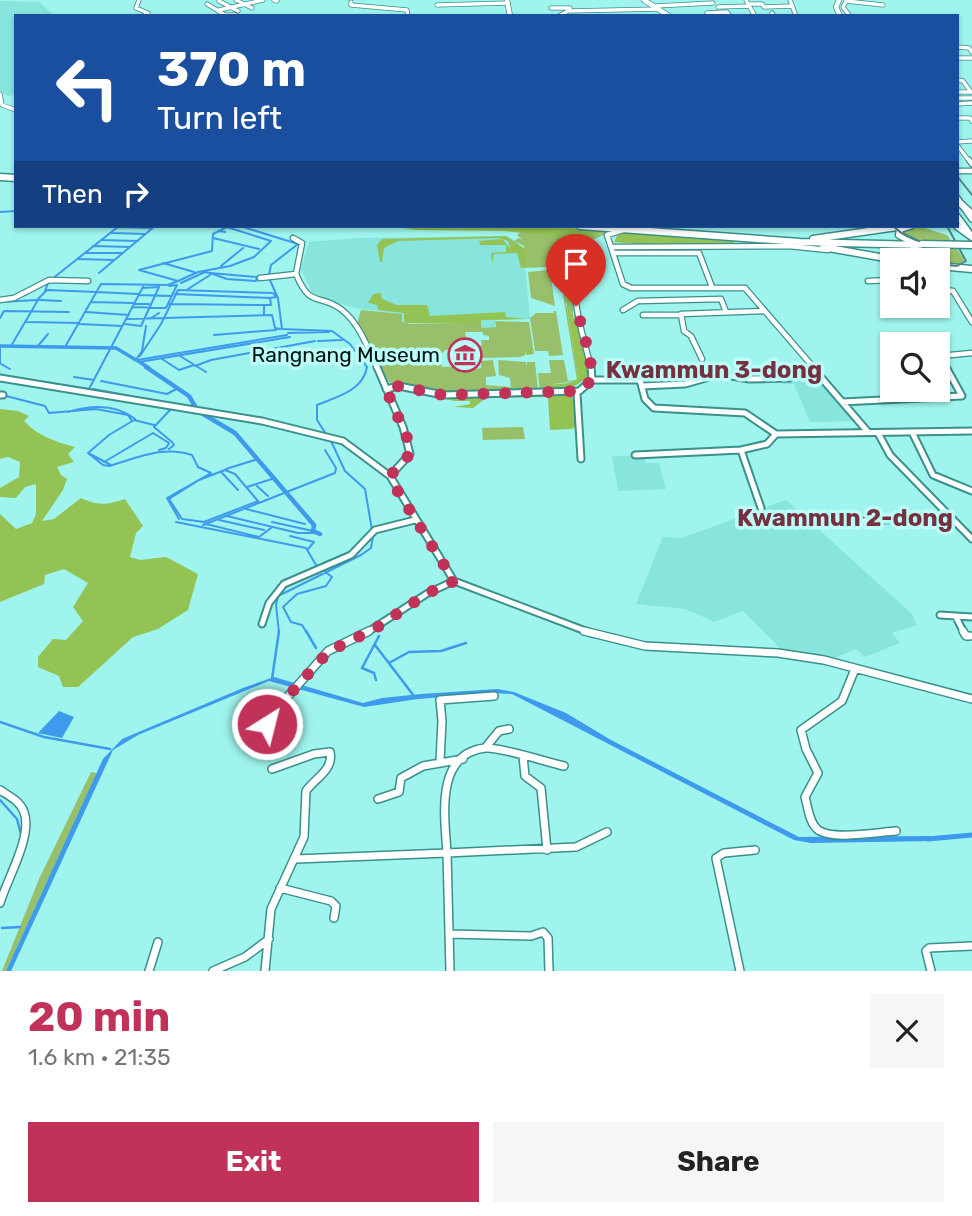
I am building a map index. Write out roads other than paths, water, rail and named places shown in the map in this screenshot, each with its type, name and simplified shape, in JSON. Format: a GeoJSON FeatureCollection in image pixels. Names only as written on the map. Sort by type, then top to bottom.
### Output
{"type":"FeatureCollection","features":[{"type":"Feature","properties":{"kind":"highway"},"geometry":{"type":"LineString","coordinates":[[959,201],[972,216]]}},
{"type":"Feature","properties":{"kind":"highway"},"geometry":{"type":"LineString","coordinates":[[624,228],[789,244],[891,228]]}},
{"type":"Feature","properties":{"kind":"highway"},"geometry":{"type":"LineString","coordinates":[[624,228],[799,242],[972,246]]}},
{"type":"Feature","properties":{"kind":"highway"},"geometry":{"type":"LineString","coordinates":[[903,228],[900,229],[899,235],[922,245]]}},
{"type":"Feature","properties":{"kind":"highway"},"geometry":{"type":"LineString","coordinates":[[799,242],[880,257]]}},
{"type":"Feature","properties":{"kind":"highway"},"geometry":{"type":"LineString","coordinates":[[916,248],[922,245]]}},
{"type":"Feature","properties":{"kind":"highway"},"geometry":{"type":"LineString","coordinates":[[950,268],[972,271]]}},
{"type":"Feature","properties":{"kind":"main road"},"geometry":{"type":"LineString","coordinates":[[644,0],[665,14]]}},
{"type":"Feature","properties":{"kind":"main road"},"geometry":{"type":"LineString","coordinates":[[959,219],[972,237]]}},
{"type":"Feature","properties":{"kind":"street"},"geometry":{"type":"LineString","coordinates":[[139,0],[136,8],[146,14]]}},
{"type":"Feature","properties":{"kind":"street"},"geometry":{"type":"LineString","coordinates":[[208,1],[221,0],[239,14]]}},
{"type":"Feature","properties":{"kind":"street"},"geometry":{"type":"LineString","coordinates":[[236,0],[252,8]]}},
{"type":"Feature","properties":{"kind":"street"},"geometry":{"type":"LineString","coordinates":[[219,10],[263,0]]}},
{"type":"Feature","properties":{"kind":"street"},"geometry":{"type":"LineString","coordinates":[[572,0],[573,10]]}},
{"type":"Feature","properties":{"kind":"street"},"geometry":{"type":"LineString","coordinates":[[682,0],[685,6]]}},
{"type":"Feature","properties":{"kind":"street"},"geometry":{"type":"LineString","coordinates":[[789,0],[795,14]]}},
{"type":"Feature","properties":{"kind":"street"},"geometry":{"type":"LineString","coordinates":[[850,14],[851,11],[843,5],[846,0],[883,5]]}},
{"type":"Feature","properties":{"kind":"street"},"geometry":{"type":"LineString","coordinates":[[208,1],[224,14]]}},
{"type":"Feature","properties":{"kind":"street"},"geometry":{"type":"LineString","coordinates":[[256,1],[265,5]]}},
{"type":"Feature","properties":{"kind":"street"},"geometry":{"type":"LineString","coordinates":[[437,5],[508,1]]}},
{"type":"Feature","properties":{"kind":"street"},"geometry":{"type":"LineString","coordinates":[[632,9],[712,2],[719,8],[748,3],[792,6]]}},
{"type":"Feature","properties":{"kind":"street"},"geometry":{"type":"LineString","coordinates":[[350,4],[407,10],[408,14]]}},
{"type":"Feature","properties":{"kind":"street"},"geometry":{"type":"LineString","coordinates":[[362,9],[377,8]]}},
{"type":"Feature","properties":{"kind":"street"},"geometry":{"type":"LineString","coordinates":[[551,9],[656,8]]}},
{"type":"Feature","properties":{"kind":"street"},"geometry":{"type":"LineString","coordinates":[[562,14],[573,10]]}},
{"type":"Feature","properties":{"kind":"street"},"geometry":{"type":"LineString","coordinates":[[707,14],[727,14]]}},
{"type":"Feature","properties":{"kind":"street"},"geometry":{"type":"LineString","coordinates":[[959,80],[963,81],[972,92]]}},
{"type":"Feature","properties":{"kind":"street"},"geometry":{"type":"LineString","coordinates":[[0,94],[2,105],[14,109]]}},
{"type":"Feature","properties":{"kind":"street"},"geometry":{"type":"LineString","coordinates":[[959,146],[972,164]]}},
{"type":"Feature","properties":{"kind":"street"},"geometry":{"type":"LineString","coordinates":[[624,228],[607,235],[623,284],[631,289],[745,288],[867,432]]}},
{"type":"Feature","properties":{"kind":"street"},"geometry":{"type":"LineString","coordinates":[[293,238],[302,241],[296,274],[303,290],[309,296],[347,313],[379,370],[411,447],[410,454],[390,476]]}},
{"type":"Feature","properties":{"kind":"street"},"geometry":{"type":"LineString","coordinates":[[731,238],[746,246]]}},
{"type":"Feature","properties":{"kind":"street"},"geometry":{"type":"LineString","coordinates":[[612,250],[789,244],[838,250]]}},
{"type":"Feature","properties":{"kind":"street"},"geometry":{"type":"LineString","coordinates":[[582,247],[585,254],[569,261],[579,321],[590,357],[592,380]]}},
{"type":"Feature","properties":{"kind":"street"},"geometry":{"type":"LineString","coordinates":[[612,250],[699,253],[712,287]]}},
{"type":"Feature","properties":{"kind":"street"},"geometry":{"type":"LineString","coordinates":[[260,278],[296,274]]}},
{"type":"Feature","properties":{"kind":"street"},"geometry":{"type":"LineString","coordinates":[[0,300],[14,298],[49,280],[88,281]]}},
{"type":"Feature","properties":{"kind":"street"},"geometry":{"type":"LineString","coordinates":[[867,281],[880,280]]}},
{"type":"Feature","properties":{"kind":"street"},"geometry":{"type":"LineString","coordinates":[[950,291],[953,291],[972,322]]}},
{"type":"Feature","properties":{"kind":"street"},"geometry":{"type":"LineString","coordinates":[[623,310],[638,302],[721,299],[726,312]]}},
{"type":"Feature","properties":{"kind":"street"},"geometry":{"type":"LineString","coordinates":[[643,315],[765,311]]}},
{"type":"Feature","properties":{"kind":"street"},"geometry":{"type":"LineString","coordinates":[[680,315],[684,331],[691,335],[702,359]]}},
{"type":"Feature","properties":{"kind":"street"},"geometry":{"type":"LineString","coordinates":[[842,402],[962,396],[940,356],[972,353]]}},
{"type":"Feature","properties":{"kind":"street"},"geometry":{"type":"LineString","coordinates":[[642,386],[685,384],[720,374],[749,379],[790,377]]}},
{"type":"Feature","properties":{"kind":"street"},"geometry":{"type":"LineString","coordinates":[[0,378],[275,424],[343,441],[390,476],[454,581],[569,626],[624,642],[674,649],[778,653],[824,660],[972,699]]}},
{"type":"Feature","properties":{"kind":"street"},"geometry":{"type":"LineString","coordinates":[[581,459],[576,403],[579,391],[592,380],[639,380],[645,399],[654,408],[746,413],[776,434],[972,431]]}},
{"type":"Feature","properties":{"kind":"street"},"geometry":{"type":"LineString","coordinates":[[386,389],[399,386],[443,395],[579,391]]}},
{"type":"Feature","properties":{"kind":"street"},"geometry":{"type":"LineString","coordinates":[[912,432],[933,475],[972,491]]}},
{"type":"Feature","properties":{"kind":"street"},"geometry":{"type":"LineString","coordinates":[[878,433],[890,455],[972,539]]}},
{"type":"Feature","properties":{"kind":"street"},"geometry":{"type":"LineString","coordinates":[[635,455],[741,450],[767,444],[776,434]]}},
{"type":"Feature","properties":{"kind":"street"},"geometry":{"type":"LineString","coordinates":[[741,450],[761,508]]}},
{"type":"Feature","properties":{"kind":"street"},"geometry":{"type":"LineString","coordinates":[[864,521],[940,517],[946,512]]}},
{"type":"Feature","properties":{"kind":"street"},"geometry":{"type":"LineString","coordinates":[[262,624],[269,603],[278,589],[351,555],[375,530],[415,520]]}},
{"type":"Feature","properties":{"kind":"street"},"geometry":{"type":"LineString","coordinates":[[278,733],[267,724],[267,720],[328,652],[376,628],[428,593],[454,581]]}},
{"type":"Feature","properties":{"kind":"street"},"geometry":{"type":"LineString","coordinates":[[940,615],[972,617]]}},
{"type":"Feature","properties":{"kind":"street"},"geometry":{"type":"LineString","coordinates":[[956,617],[966,636],[970,636]]}},
{"type":"Feature","properties":{"kind":"street"},"geometry":{"type":"LineString","coordinates":[[855,669],[848,693],[841,703],[812,719],[802,730],[806,749],[818,773],[805,797],[808,810],[815,828],[825,835],[896,831]]}},
{"type":"Feature","properties":{"kind":"street"},"geometry":{"type":"LineString","coordinates":[[440,761],[437,745],[442,722],[438,708],[440,700],[494,696]]}},
{"type":"Feature","properties":{"kind":"street"},"geometry":{"type":"LineString","coordinates":[[450,971],[443,801],[445,781],[463,759],[485,748],[499,731],[509,729]]}},
{"type":"Feature","properties":{"kind":"street"},"geometry":{"type":"LineString","coordinates":[[485,748],[564,766]]}},
{"type":"Feature","properties":{"kind":"street"},"geometry":{"type":"LineString","coordinates":[[265,971],[271,909],[304,837],[306,791],[323,775],[332,762],[332,756],[330,752],[309,754],[288,766],[272,769]]}},
{"type":"Feature","properties":{"kind":"street"},"geometry":{"type":"LineString","coordinates":[[523,756],[525,776],[541,788],[547,850]]}},
{"type":"Feature","properties":{"kind":"street"},"geometry":{"type":"LineString","coordinates":[[378,799],[398,792],[401,778],[410,771],[440,761],[463,759]]}},
{"type":"Feature","properties":{"kind":"street"},"geometry":{"type":"LineString","coordinates":[[0,790],[12,796],[23,807],[27,827],[0,903]]}},
{"type":"Feature","properties":{"kind":"street"},"geometry":{"type":"LineString","coordinates":[[296,859],[526,848],[547,850],[576,847],[607,832]]}},
{"type":"Feature","properties":{"kind":"street"},"geometry":{"type":"LineString","coordinates":[[740,971],[716,858],[724,853],[755,850]]}},
{"type":"Feature","properties":{"kind":"street"},"geometry":{"type":"LineString","coordinates":[[280,888],[331,901],[336,906],[334,918]]}},
{"type":"Feature","properties":{"kind":"street"},"geometry":{"type":"LineString","coordinates":[[450,934],[531,936],[543,932],[548,938],[549,971]]}},
{"type":"Feature","properties":{"kind":"street"},"geometry":{"type":"LineString","coordinates":[[213,971],[244,957],[269,939]]}},
{"type":"Feature","properties":{"kind":"street"},"geometry":{"type":"LineString","coordinates":[[149,971],[158,942]]}},
{"type":"Feature","properties":{"kind":"street"},"geometry":{"type":"LineString","coordinates":[[931,971],[926,950],[929,948],[972,946]]}},
{"type":"Feature","properties":{"kind":"waterway"},"geometry":{"type":"LineString","coordinates":[[0,212],[14,211]]}},
{"type":"Feature","properties":{"kind":"waterway"},"geometry":{"type":"LineString","coordinates":[[94,246],[116,228]]}},
{"type":"Feature","properties":{"kind":"waterway"},"geometry":{"type":"LineString","coordinates":[[137,241],[153,228]]}},
{"type":"Feature","properties":{"kind":"waterway"},"geometry":{"type":"LineString","coordinates":[[219,231],[225,228]]}},
{"type":"Feature","properties":{"kind":"waterway"},"geometry":{"type":"LineString","coordinates":[[178,281],[198,272],[230,266],[254,257],[271,241],[230,228]]}},
{"type":"Feature","properties":{"kind":"waterway"},"geometry":{"type":"LineString","coordinates":[[246,228],[298,244],[271,265],[269,275]]}},
{"type":"Feature","properties":{"kind":"waterway"},"geometry":{"type":"LineString","coordinates":[[164,263],[212,251],[213,234],[219,231]]}},
{"type":"Feature","properties":{"kind":"waterway"},"geometry":{"type":"LineString","coordinates":[[219,231],[225,232]]}},
{"type":"Feature","properties":{"kind":"waterway"},"geometry":{"type":"LineString","coordinates":[[112,233],[145,234]]}},
{"type":"Feature","properties":{"kind":"waterway"},"geometry":{"type":"LineString","coordinates":[[213,238],[259,249]]}},
{"type":"Feature","properties":{"kind":"waterway"},"geometry":{"type":"LineString","coordinates":[[102,240],[137,241]]}},
{"type":"Feature","properties":{"kind":"waterway"},"geometry":{"type":"LineString","coordinates":[[130,247],[137,241]]}},
{"type":"Feature","properties":{"kind":"waterway"},"geometry":{"type":"LineString","coordinates":[[52,279],[94,246]]}},
{"type":"Feature","properties":{"kind":"waterway"},"geometry":{"type":"LineString","coordinates":[[94,246],[130,247]]}},
{"type":"Feature","properties":{"kind":"waterway"},"geometry":{"type":"LineString","coordinates":[[99,273],[130,247]]}},
{"type":"Feature","properties":{"kind":"waterway"},"geometry":{"type":"LineString","coordinates":[[221,266],[243,248]]}},
{"type":"Feature","properties":{"kind":"waterway"},"geometry":{"type":"LineString","coordinates":[[85,253],[121,253]]}},
{"type":"Feature","properties":{"kind":"waterway"},"geometry":{"type":"LineString","coordinates":[[78,259],[114,260]]}},
{"type":"Feature","properties":{"kind":"waterway"},"geometry":{"type":"LineString","coordinates":[[164,263],[194,272]]}},
{"type":"Feature","properties":{"kind":"waterway"},"geometry":{"type":"LineString","coordinates":[[164,263],[139,270],[178,281]]}},
{"type":"Feature","properties":{"kind":"waterway"},"geometry":{"type":"LineString","coordinates":[[181,283],[205,272],[210,273]]}},
{"type":"Feature","properties":{"kind":"waterway"},"geometry":{"type":"LineString","coordinates":[[210,273],[257,277],[256,281],[227,279],[210,273]]}},
{"type":"Feature","properties":{"kind":"waterway"},"geometry":{"type":"LineString","coordinates":[[188,289],[210,275]]}},
{"type":"Feature","properties":{"kind":"waterway"},"geometry":{"type":"LineString","coordinates":[[269,278],[278,298],[282,329],[332,331],[350,344],[367,367],[360,382],[354,387],[317,405],[317,420],[326,434]]}},
{"type":"Feature","properties":{"kind":"waterway"},"geometry":{"type":"LineString","coordinates":[[96,292],[101,284],[168,285],[178,281]]}},
{"type":"Feature","properties":{"kind":"waterway"},"geometry":{"type":"LineString","coordinates":[[45,291],[48,283]]}},
{"type":"Feature","properties":{"kind":"waterway"},"geometry":{"type":"LineString","coordinates":[[132,307],[144,285]]}},
{"type":"Feature","properties":{"kind":"waterway"},"geometry":{"type":"LineString","coordinates":[[150,308],[166,308],[177,285],[169,286]]}},
{"type":"Feature","properties":{"kind":"waterway"},"geometry":{"type":"LineString","coordinates":[[143,288],[159,287],[155,296]]}},
{"type":"Feature","properties":{"kind":"waterway"},"geometry":{"type":"LineString","coordinates":[[0,302],[37,300],[47,290],[96,292]]}},
{"type":"Feature","properties":{"kind":"waterway"},"geometry":{"type":"LineString","coordinates":[[176,294],[178,290],[273,293],[276,297],[270,298]]}},
{"type":"Feature","properties":{"kind":"waterway"},"geometry":{"type":"LineString","coordinates":[[79,323],[96,292]]}},
{"type":"Feature","properties":{"kind":"waterway"},"geometry":{"type":"LineString","coordinates":[[96,292],[139,294]]}},
{"type":"Feature","properties":{"kind":"waterway"},"geometry":{"type":"LineString","coordinates":[[171,304],[176,294]]}},
{"type":"Feature","properties":{"kind":"waterway"},"geometry":{"type":"LineString","coordinates":[[176,294],[270,298]]}},
{"type":"Feature","properties":{"kind":"waterway"},"geometry":{"type":"LineString","coordinates":[[139,295],[155,296]]}},
{"type":"Feature","properties":{"kind":"waterway"},"geometry":{"type":"LineString","coordinates":[[150,308],[155,296]]}},
{"type":"Feature","properties":{"kind":"waterway"},"geometry":{"type":"LineString","coordinates":[[155,296],[171,296]]}},
{"type":"Feature","properties":{"kind":"waterway"},"geometry":{"type":"LineString","coordinates":[[264,315],[264,305],[271,305],[270,298]]}},
{"type":"Feature","properties":{"kind":"waterway"},"geometry":{"type":"LineString","coordinates":[[31,311],[38,300]]}},
{"type":"Feature","properties":{"kind":"waterway"},"geometry":{"type":"LineString","coordinates":[[40,300],[61,301]]}},
{"type":"Feature","properties":{"kind":"waterway"},"geometry":{"type":"LineString","coordinates":[[91,302],[133,303]]}},
{"type":"Feature","properties":{"kind":"waterway"},"geometry":{"type":"LineString","coordinates":[[134,304],[149,304]]}},
{"type":"Feature","properties":{"kind":"waterway"},"geometry":{"type":"LineString","coordinates":[[164,318],[171,304]]}},
{"type":"Feature","properties":{"kind":"waterway"},"geometry":{"type":"LineString","coordinates":[[171,304],[263,305]]}},
{"type":"Feature","properties":{"kind":"waterway"},"geometry":{"type":"LineString","coordinates":[[128,315],[132,307]]}},
{"type":"Feature","properties":{"kind":"waterway"},"geometry":{"type":"LineString","coordinates":[[132,307],[150,308]]}},
{"type":"Feature","properties":{"kind":"waterway"},"geometry":{"type":"LineString","coordinates":[[144,319],[150,308]]}},
{"type":"Feature","properties":{"kind":"waterway"},"geometry":{"type":"LineString","coordinates":[[0,318],[4,311],[31,311]]}},
{"type":"Feature","properties":{"kind":"waterway"},"geometry":{"type":"LineString","coordinates":[[11,346],[31,311]]}},
{"type":"Feature","properties":{"kind":"waterway"},"geometry":{"type":"LineString","coordinates":[[31,311],[69,312]]}},
{"type":"Feature","properties":{"kind":"waterway"},"geometry":{"type":"LineString","coordinates":[[86,312],[128,315]]}},
{"type":"Feature","properties":{"kind":"waterway"},"geometry":{"type":"LineString","coordinates":[[151,318],[159,313]]}},
{"type":"Feature","properties":{"kind":"waterway"},"geometry":{"type":"LineString","coordinates":[[94,380],[128,315]]}},
{"type":"Feature","properties":{"kind":"waterway"},"geometry":{"type":"LineString","coordinates":[[164,318],[272,315],[275,328],[280,329]]}},
{"type":"Feature","properties":{"kind":"waterway"},"geometry":{"type":"LineString","coordinates":[[140,356],[164,318]]}},
{"type":"Feature","properties":{"kind":"waterway"},"geometry":{"type":"LineString","coordinates":[[144,319],[164,318]]}},
{"type":"Feature","properties":{"kind":"waterway"},"geometry":{"type":"LineString","coordinates":[[127,319],[144,319]]}},
{"type":"Feature","properties":{"kind":"waterway"},"geometry":{"type":"LineString","coordinates":[[125,324],[141,326],[144,319]]}},
{"type":"Feature","properties":{"kind":"waterway"},"geometry":{"type":"LineString","coordinates":[[26,322],[79,323]]}},
{"type":"Feature","properties":{"kind":"waterway"},"geometry":{"type":"LineString","coordinates":[[65,347],[79,323]]}},
{"type":"Feature","properties":{"kind":"waterway"},"geometry":{"type":"LineString","coordinates":[[79,324],[122,326]]}},
{"type":"Feature","properties":{"kind":"waterway"},"geometry":{"type":"LineString","coordinates":[[136,360],[142,351],[146,326]]}},
{"type":"Feature","properties":{"kind":"waterway"},"geometry":{"type":"LineString","coordinates":[[214,335],[276,330]]}},
{"type":"Feature","properties":{"kind":"waterway"},"geometry":{"type":"LineString","coordinates":[[288,333],[329,332]]}},
{"type":"Feature","properties":{"kind":"waterway"},"geometry":{"type":"LineString","coordinates":[[37,347],[48,334]]}},
{"type":"Feature","properties":{"kind":"waterway"},"geometry":{"type":"LineString","coordinates":[[137,360],[287,335]]}},
{"type":"Feature","properties":{"kind":"waterway"},"geometry":{"type":"LineString","coordinates":[[139,362],[290,337]]}},
{"type":"Feature","properties":{"kind":"waterway"},"geometry":{"type":"LineString","coordinates":[[318,341],[342,340]]}},
{"type":"Feature","properties":{"kind":"waterway"},"geometry":{"type":"LineString","coordinates":[[196,366],[211,360],[315,341]]}},
{"type":"Feature","properties":{"kind":"waterway"},"geometry":{"type":"LineString","coordinates":[[0,346],[116,348],[136,360]]}},
{"type":"Feature","properties":{"kind":"waterway"},"geometry":{"type":"LineString","coordinates":[[0,349],[0,363]]}},
{"type":"Feature","properties":{"kind":"waterway"},"geometry":{"type":"LineString","coordinates":[[180,356],[196,366]]}},
{"type":"Feature","properties":{"kind":"waterway"},"geometry":{"type":"LineString","coordinates":[[162,359],[179,370],[194,365]]}},
{"type":"Feature","properties":{"kind":"waterway"},"geometry":{"type":"LineString","coordinates":[[138,361],[149,368]]}},
{"type":"Feature","properties":{"kind":"waterway"},"geometry":{"type":"LineString","coordinates":[[1,364],[10,369]]}},
{"type":"Feature","properties":{"kind":"waterway"},"geometry":{"type":"LineString","coordinates":[[196,366],[206,372]]}},
{"type":"Feature","properties":{"kind":"waterway"},"geometry":{"type":"LineString","coordinates":[[146,367],[189,396],[196,408]]}},
{"type":"Feature","properties":{"kind":"waterway"},"geometry":{"type":"LineString","coordinates":[[74,377],[94,380]]}},
{"type":"Feature","properties":{"kind":"waterway"},"geometry":{"type":"LineString","coordinates":[[18,378],[89,389],[94,380]]}},
{"type":"Feature","properties":{"kind":"waterway"},"geometry":{"type":"LineString","coordinates":[[101,381],[167,394],[178,388]]}},
{"type":"Feature","properties":{"kind":"waterway"},"geometry":{"type":"LineString","coordinates":[[93,389],[178,405]]}},
{"type":"Feature","properties":{"kind":"waterway"},"geometry":{"type":"LineString","coordinates":[[6,396],[45,406],[49,413],[72,411]]}},
{"type":"Feature","properties":{"kind":"waterway"},"geometry":{"type":"LineString","coordinates":[[72,411],[111,408],[135,419]]}},
{"type":"Feature","properties":{"kind":"waterway"},"geometry":{"type":"LineString","coordinates":[[72,411],[96,409],[128,415],[132,421]]}},
{"type":"Feature","properties":{"kind":"waterway"},"geometry":{"type":"LineString","coordinates":[[169,449],[174,445],[172,442],[154,427],[171,409]]}},
{"type":"Feature","properties":{"kind":"waterway"},"geometry":{"type":"LineString","coordinates":[[68,412],[72,411]]}},
{"type":"Feature","properties":{"kind":"waterway"},"geometry":{"type":"LineString","coordinates":[[198,411],[235,433],[314,525],[313,531],[320,534]]}},
{"type":"Feature","properties":{"kind":"waterway"},"geometry":{"type":"LineString","coordinates":[[88,453],[109,435],[134,420],[154,425]]}},
{"type":"Feature","properties":{"kind":"waterway"},"geometry":{"type":"LineString","coordinates":[[105,462],[153,433],[169,443],[166,448],[159,450]]}},
{"type":"Feature","properties":{"kind":"waterway"},"geometry":{"type":"LineString","coordinates":[[331,441],[345,471],[365,489],[372,530]]}},
{"type":"Feature","properties":{"kind":"waterway"},"geometry":{"type":"LineString","coordinates":[[203,525],[335,473],[336,468],[325,450]]}},
{"type":"Feature","properties":{"kind":"waterway"},"geometry":{"type":"LineString","coordinates":[[88,453],[103,465],[109,466],[161,452],[192,455],[198,467],[211,473],[167,498],[179,519]]}},
{"type":"Feature","properties":{"kind":"waterway"},"geometry":{"type":"LineString","coordinates":[[88,453],[105,462]]}},
{"type":"Feature","properties":{"kind":"waterway"},"geometry":{"type":"LineString","coordinates":[[226,469],[258,459]]}},
{"type":"Feature","properties":{"kind":"waterway"},"geometry":{"type":"LineString","coordinates":[[105,462],[111,465]]}},
{"type":"Feature","properties":{"kind":"waterway"},"geometry":{"type":"LineString","coordinates":[[225,470],[235,474],[258,501],[204,522],[182,519],[169,499],[199,480],[225,470]]}},
{"type":"Feature","properties":{"kind":"waterway"},"geometry":{"type":"LineString","coordinates":[[222,473],[238,490]]}},
{"type":"Feature","properties":{"kind":"waterway"},"geometry":{"type":"LineString","coordinates":[[247,487],[275,478]]}},
{"type":"Feature","properties":{"kind":"waterway"},"geometry":{"type":"LineString","coordinates":[[257,486],[268,496]]}},
{"type":"Feature","properties":{"kind":"waterway"},"geometry":{"type":"LineString","coordinates":[[246,509],[305,524]]}},
{"type":"Feature","properties":{"kind":"waterway"},"geometry":{"type":"LineString","coordinates":[[227,516],[298,533],[315,533]]}},
{"type":"Feature","properties":{"kind":"waterway"},"geometry":{"type":"LineString","coordinates":[[219,520],[264,530]]}},
{"type":"Feature","properties":{"kind":"waterway"},"geometry":{"type":"LineString","coordinates":[[176,522],[306,548],[316,565],[326,572]]}},
{"type":"Feature","properties":{"kind":"waterway"},"geometry":{"type":"LineString","coordinates":[[272,522],[313,531]]}},
{"type":"Feature","properties":{"kind":"waterway"},"geometry":{"type":"LineString","coordinates":[[206,524],[259,537],[271,528]]}},
{"type":"Feature","properties":{"kind":"waterway"},"geometry":{"type":"LineString","coordinates":[[290,536],[314,542],[308,549]]}},
{"type":"Feature","properties":{"kind":"waterway"},"geometry":{"type":"LineString","coordinates":[[326,572],[371,548],[373,536]]}},
{"type":"Feature","properties":{"kind":"waterway"},"geometry":{"type":"LineString","coordinates":[[279,632],[276,605],[278,596],[326,572]]}},
{"type":"Feature","properties":{"kind":"waterway"},"geometry":{"type":"LineString","coordinates":[[307,633],[302,625],[291,622],[283,607],[297,594],[326,586],[332,577],[326,572]]}},
{"type":"Feature","properties":{"kind":"waterway"},"geometry":{"type":"LineString","coordinates":[[306,631],[316,648]]}},
{"type":"Feature","properties":{"kind":"waterway"},"geometry":{"type":"LineString","coordinates":[[272,679],[279,632]]}},
{"type":"Feature","properties":{"kind":"waterway"},"geometry":{"type":"LineString","coordinates":[[376,680],[374,673],[362,668],[379,636]]}},
{"type":"Feature","properties":{"kind":"waterway"},"geometry":{"type":"LineString","coordinates":[[389,663],[409,652],[441,651],[466,643]]}},
{"type":"Feature","properties":{"kind":"waterway"},"geometry":{"type":"LineString","coordinates":[[375,645],[414,696]]}},
{"type":"Feature","properties":{"kind":"waterway"},"geometry":{"type":"LineString","coordinates":[[0,722],[44,737],[110,749]]}},
{"type":"Feature","properties":{"kind":"waterway"},"geometry":{"type":"LineString","coordinates":[[0,800],[17,819],[21,834]]}},
{"type":"Feature","properties":{"kind":"waterway"},"geometry":{"type":"LineString","coordinates":[[928,839],[972,835]]}},
{"type":"Feature","properties":{"kind":"waterway"},"geometry":{"type":"LineString","coordinates":[[2,928],[20,927]]}},
{"type":"Feature","properties":{"kind":"tram line"},"geometry":{"type":"LineString","coordinates":[[959,179],[972,195]]}},
{"type":"Feature","properties":{"kind":"tram line"},"geometry":{"type":"LineString","coordinates":[[896,228],[920,241],[957,244]]}},
{"type":"Feature","properties":{"kind":"tram line"},"geometry":{"type":"LineString","coordinates":[[948,228],[957,244]]}},
{"type":"Feature","properties":{"kind":"tram line"},"geometry":{"type":"LineString","coordinates":[[950,265],[957,266],[966,261],[957,244]]}},
{"type":"Feature","properties":{"kind":"tram line"},"geometry":{"type":"LineString","coordinates":[[957,244],[972,244]]}},
{"type":"Feature","properties":{"kind":"tram line"},"geometry":{"type":"LineString","coordinates":[[924,248],[930,247]]}},
{"type":"Feature","properties":{"kind":"place","name":"Rangnang Museum"},"geometry":{"type":"Point","coordinates":[465,355]}},
{"type":"Feature","properties":{"kind":"district","name":"Kwammun 3-dong"},"geometry":{"type":"Point","coordinates":[714,370]}},
{"type":"Feature","properties":{"kind":"district","name":"Kwammun 2-dong"},"geometry":{"type":"Point","coordinates":[845,518]}}]}
